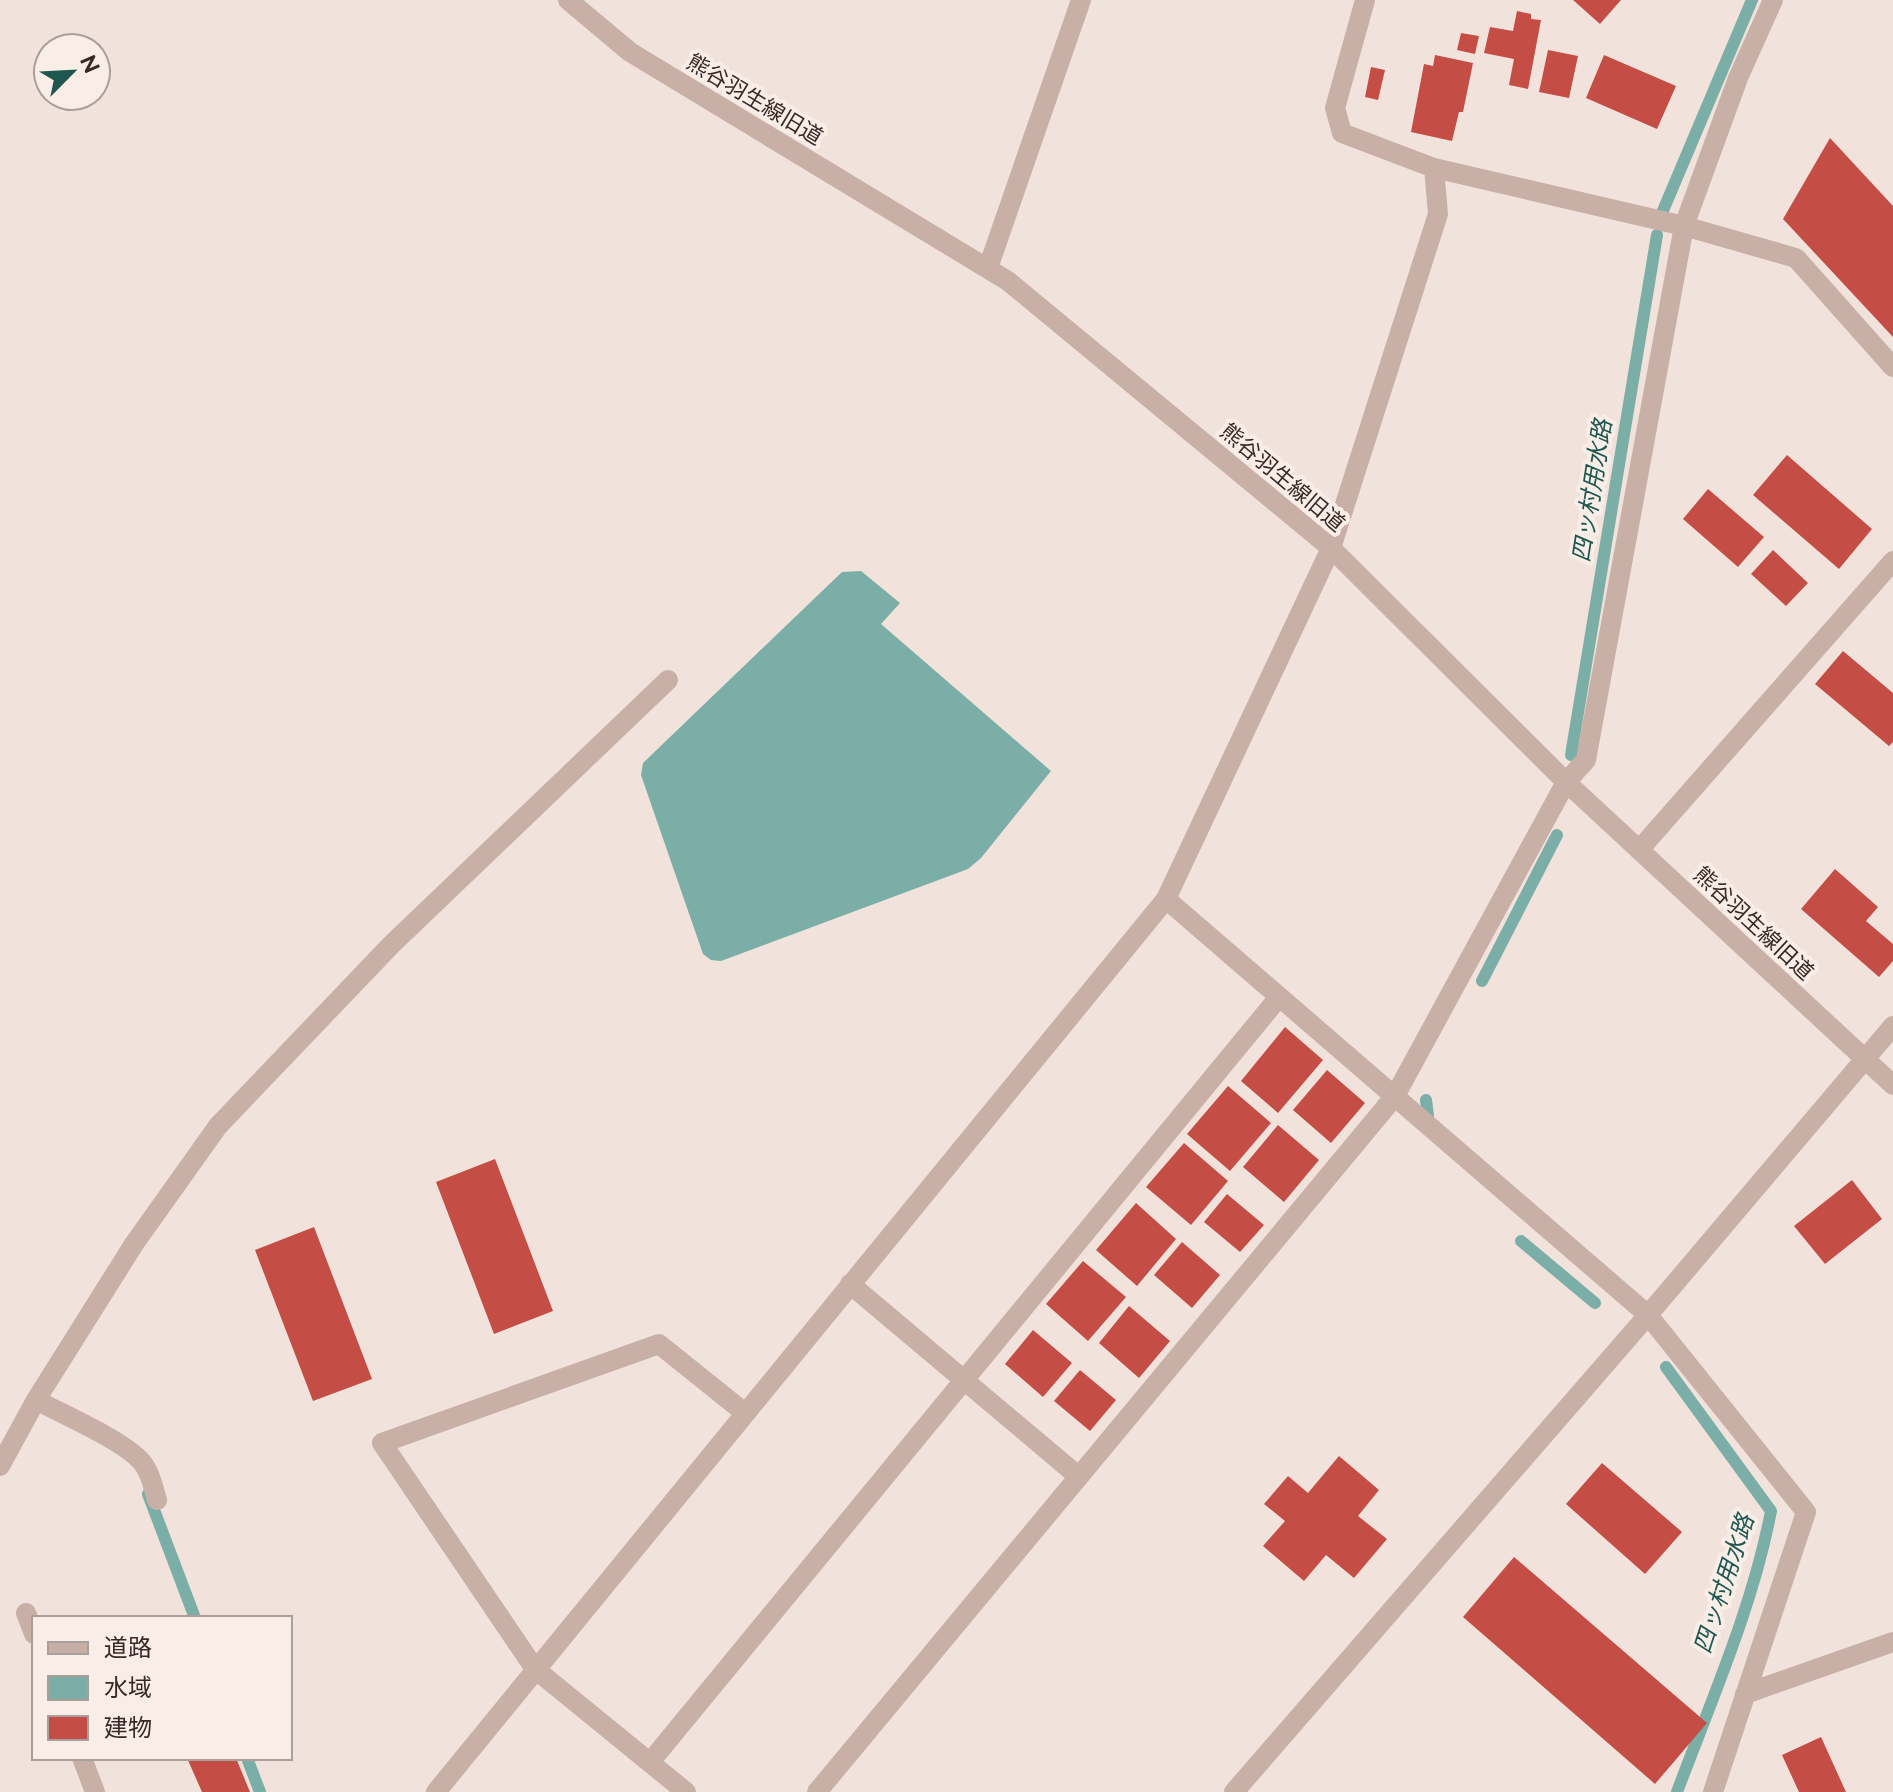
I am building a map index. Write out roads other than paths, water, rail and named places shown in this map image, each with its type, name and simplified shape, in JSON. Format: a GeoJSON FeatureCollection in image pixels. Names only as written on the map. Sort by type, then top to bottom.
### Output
{"type":"FeatureCollection","features":[{"type":"Feature","properties":{"kind":"street","name":"熊谷羽生線旧道"},"geometry":{"type":"LineString","coordinates":[[568,0],[630,52],[1008,281],[1331,548],[1566,782],[1893,1085]]}},
{"type":"Feature","properties":{"kind":"street"},"geometry":{"type":"LineString","coordinates":[[988,268],[1081,0]]}},
{"type":"Feature","properties":{"kind":"street"},"geometry":{"type":"LineString","coordinates":[[1365,0],[1335,108],[1342,133],[1434,168],[1684,226],[1796,258],[1893,367]]}},
{"type":"Feature","properties":{"kind":"street"},"geometry":{"type":"LineString","coordinates":[[817,1792],[1395,1096],[1566,782],[1586,760],[1684,226],[1738,78],[1773,0]]}},
{"type":"Feature","properties":{"kind":"street"},"geometry":{"type":"LineString","coordinates":[[436,1792],[1166,899],[1331,548],[1438,214],[1434,168]]}},
{"type":"Feature","properties":{"kind":"street"},"geometry":{"type":"LineString","coordinates":[[1639,850],[1893,561]]}},
{"type":"Feature","properties":{"kind":"street"},"geometry":{"type":"LineString","coordinates":[[0,1466],[36,1400],[134,1244],[218,1126],[391,945],[668,680]]}},
{"type":"Feature","properties":{"kind":"street"},"geometry":{"type":"LineString","coordinates":[[1166,899],[1648,1315],[1806,1512],[1713,1792]]}},
{"type":"Feature","properties":{"kind":"street"},"geometry":{"type":"LineString","coordinates":[[651,1761],[1279,997]]}},
{"type":"Feature","properties":{"kind":"street"},"geometry":{"type":"LineString","coordinates":[[1234,1792],[1648,1315],[1893,1026]]}},
{"type":"Feature","properties":{"kind":"street"},"geometry":{"type":"LineString","coordinates":[[850,1284],[1078,1476]]}},
{"type":"Feature","properties":{"kind":"street"},"geometry":{"type":"LineString","coordinates":[[686,1792],[535,1669],[382,1443],[659,1344],[745,1413]]}},
{"type":"Feature","properties":{"kind":"street"},"geometry":{"type":"LineString","coordinates":[[36,1400],[141,1460],[157,1500]]}},
{"type":"Feature","properties":{"kind":"street"},"geometry":{"type":"LineString","coordinates":[[26,1613],[32,1629]]}},
{"type":"Feature","properties":{"kind":"street"},"geometry":{"type":"LineString","coordinates":[[1745,1694],[1893,1642]]}},
{"type":"Feature","properties":{"kind":"street"},"geometry":{"type":"LineString","coordinates":[[83,1760],[95,1792]]}},
{"type":"Feature","properties":{"kind":"water"},"geometry":{"type":"Polygon","coordinates":[[[861,571],[900,603],[881,624],[1051,771],[981,858],[968,869],[721,961],[711,960],[703,954],[641,775],[643,763],[842,572],[861,571]]]}},
{"type":"Feature","properties":{"kind":"waterway","name":"四ッ村用水路"},"geometry":{"type":"LineString","coordinates":[[1662,213],[1752,0]]}},
{"type":"Feature","properties":{"kind":"waterway","name":"四ッ村用水路"},"geometry":{"type":"LineString","coordinates":[[1571,755],[1657,235]]}},
{"type":"Feature","properties":{"kind":"waterway","name":"四ッ村用水路"},"geometry":{"type":"LineString","coordinates":[[1482,981],[1557,835]]}},
{"type":"Feature","properties":{"kind":"waterway","name":"四ッ村用水路"},"geometry":{"type":"LineString","coordinates":[[1426,1100],[1428,1116]]}},
{"type":"Feature","properties":{"kind":"waterway","name":"四ッ村用水路"},"geometry":{"type":"LineString","coordinates":[[1521,1241],[1595,1303]]}},
{"type":"Feature","properties":{"kind":"waterway","name":"四ッ村用水路"},"geometry":{"type":"LineString","coordinates":[[1666,1367],[1771,1511],[1742,1618],[1677,1792]]}},
{"type":"Feature","properties":{"kind":"waterway"},"geometry":{"type":"LineString","coordinates":[[148,1494],[194,1616]]}},
{"type":"Feature","properties":{"kind":"waterway"},"geometry":{"type":"LineString","coordinates":[[248,1760],[260,1792]]}}]}
